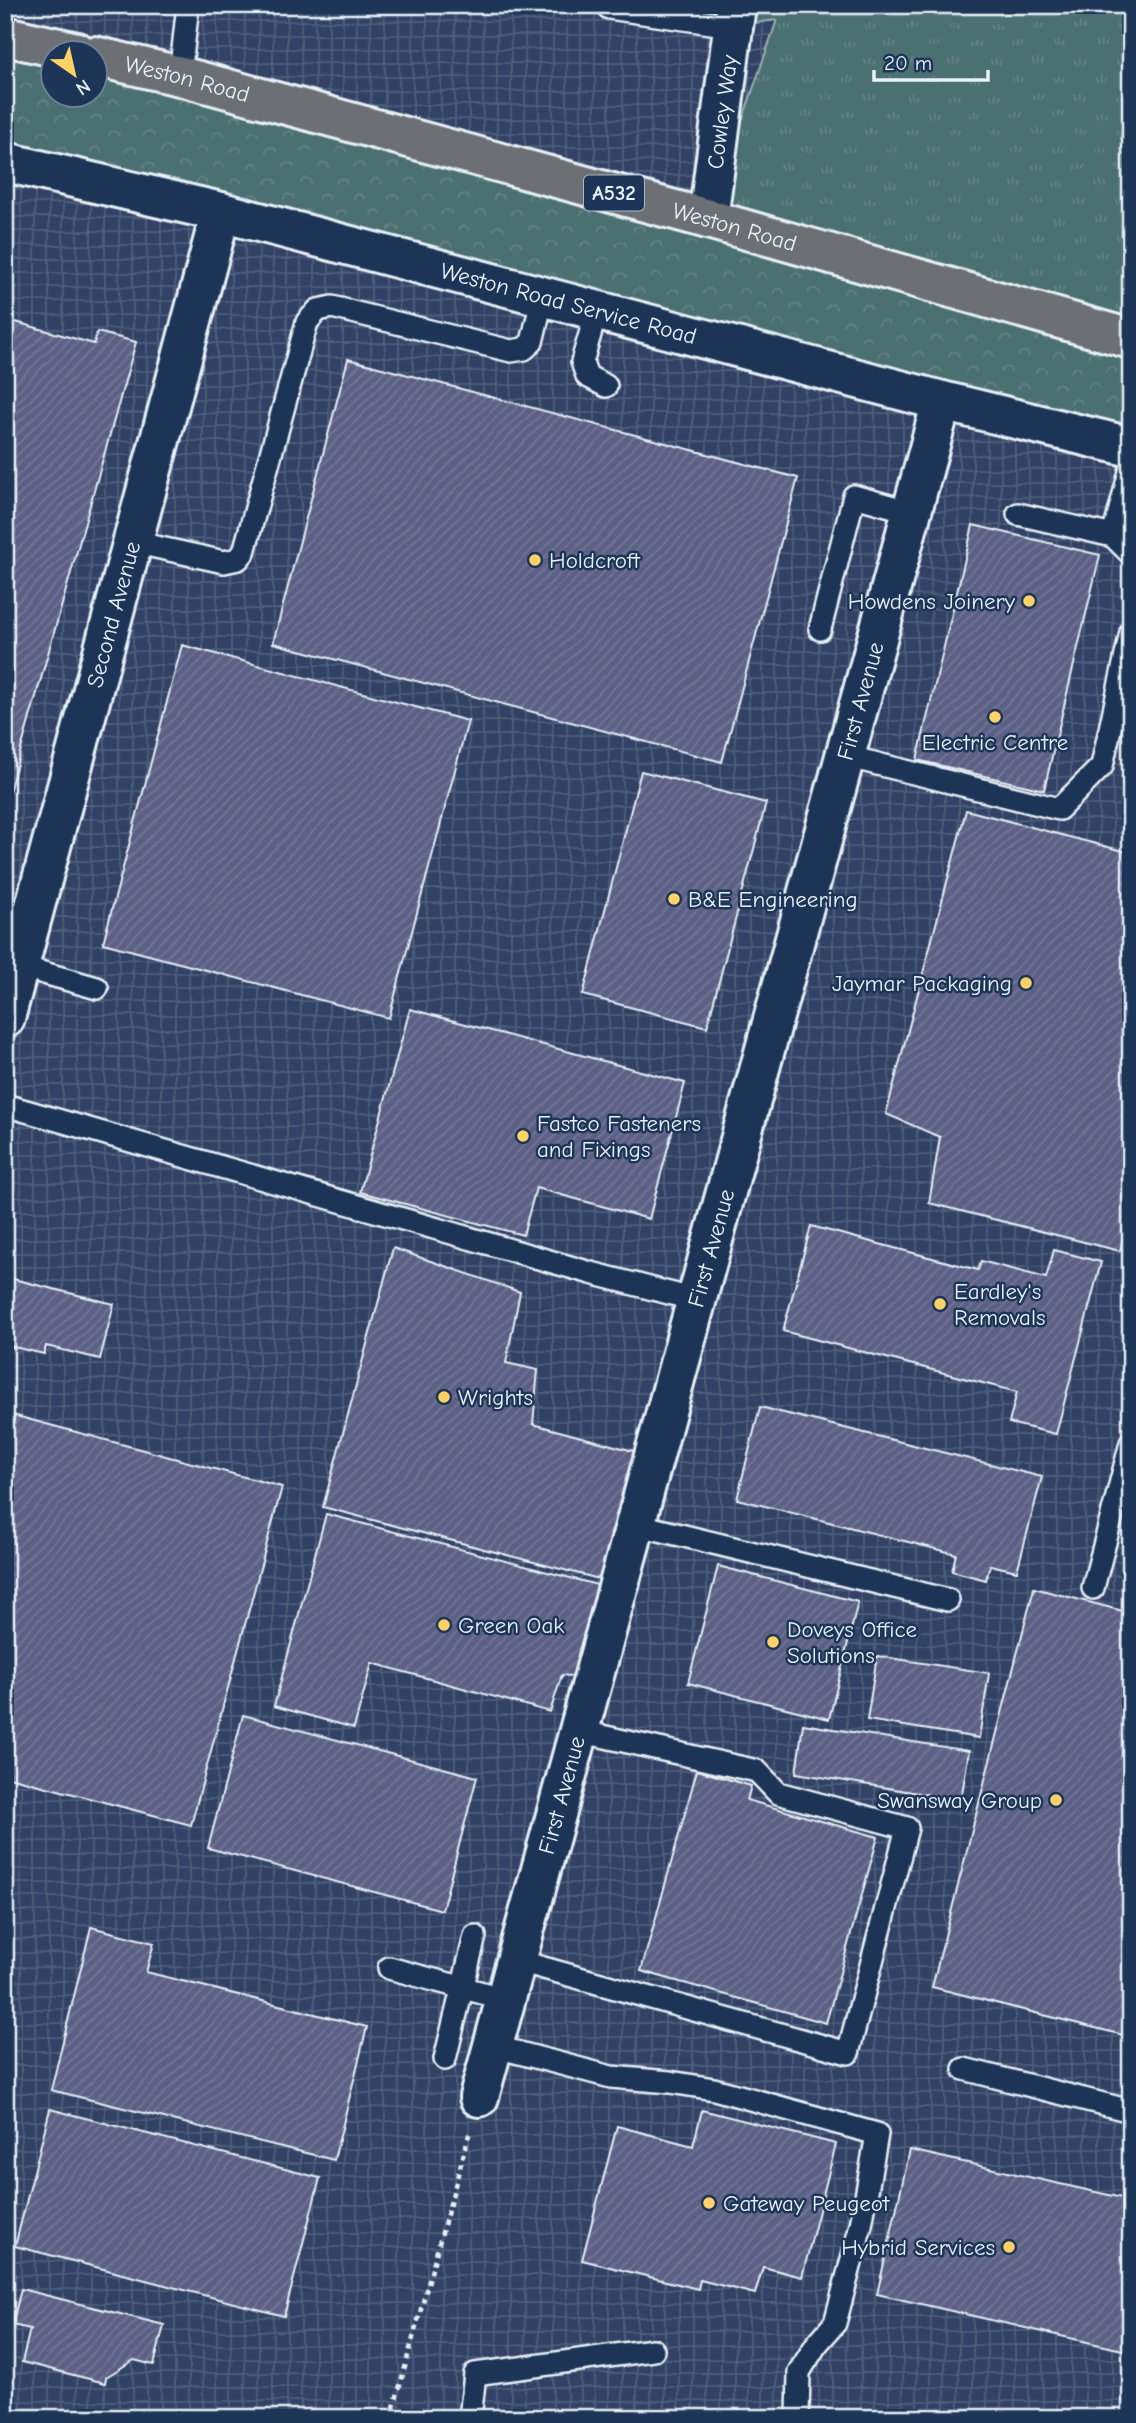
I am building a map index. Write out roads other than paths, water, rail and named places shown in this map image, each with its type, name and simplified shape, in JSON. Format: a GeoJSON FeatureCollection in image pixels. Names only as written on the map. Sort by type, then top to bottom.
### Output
{"type":"FeatureCollection","features":[{"type":"Feature","properties":{"kind":"main road"},"geometry":{"type":"LineString","coordinates":[[5,36],[38,43]]}},
{"type":"Feature","properties":{"kind":"main road","name":"Weston Road"},"geometry":{"type":"LineString","coordinates":[[108,59],[180,76],[708,219],[1131,339]]}},
{"type":"Feature","properties":{"kind":"street","name":"Cowley Way"},"geometry":{"type":"LineString","coordinates":[[708,219],[734,16]]}},
{"type":"Feature","properties":{"kind":"street","name":"Weston Road Service Road"},"geometry":{"type":"LineString","coordinates":[[5,162],[221,212],[942,401],[1131,447]]}},
{"type":"Feature","properties":{"kind":"street","name":"Second Avenue"},"geometry":{"type":"LineString","coordinates":[[5,1018],[221,212]]}},
{"type":"Feature","properties":{"kind":"street","name":"First Avenue"},"geometry":{"type":"LineString","coordinates":[[479,2097],[942,401]]}},
{"type":"Feature","properties":{"kind":"lane"},"geometry":{"type":"LineString","coordinates":[[180,76],[188,5]]}},
{"type":"Feature","properties":{"kind":"lane"},"geometry":{"type":"LineString","coordinates":[[609,8],[734,16]]}},
{"type":"Feature","properties":{"kind":"lane"},"geometry":{"type":"LineString","coordinates":[[133,542],[224,562],[238,559],[244,552],[307,321],[318,310],[332,307],[512,351],[524,349],[532,342],[543,296]]}},
{"type":"Feature","properties":{"kind":"lane"},"geometry":{"type":"LineString","coordinates":[[597,310],[582,362],[587,376],[606,386]]}},
{"type":"Feature","properties":{"kind":"lane"},"geometry":{"type":"LineString","coordinates":[[1113,536],[1131,468]]}},
{"type":"Feature","properties":{"kind":"lane"},"geometry":{"type":"LineString","coordinates":[[820,629],[854,496],[912,512]]}},
{"type":"Feature","properties":{"kind":"lane"},"geometry":{"type":"LineString","coordinates":[[1018,514],[1113,536],[1131,554]]}},
{"type":"Feature","properties":{"kind":"lane"},"geometry":{"type":"LineString","coordinates":[[845,756],[1059,809],[1102,766],[1131,632]]}},
{"type":"Feature","properties":{"kind":"lane"},"geometry":{"type":"LineString","coordinates":[[19,966],[97,988]]}},
{"type":"Feature","properties":{"kind":"lane"},"geometry":{"type":"LineString","coordinates":[[5,1105],[591,1273],[696,1300]]}},
{"type":"Feature","properties":{"kind":"lane"},"geometry":{"type":"LineString","coordinates":[[1093,1588],[1131,1443]]}},
{"type":"Feature","properties":{"kind":"lane"},"geometry":{"type":"LineString","coordinates":[[635,1524],[948,1600]]}},
{"type":"Feature","properties":{"kind":"lane"},"geometry":{"type":"LineString","coordinates":[[515,1960],[848,2053],[907,1828],[778,1793],[757,1771],[579,1731]]}},
{"type":"Feature","properties":{"kind":"lane"},"geometry":{"type":"LineString","coordinates":[[445,2059],[475,1936]]}},
{"type":"Feature","properties":{"kind":"lane"},"geometry":{"type":"LineString","coordinates":[[389,1968],[505,1999]]}},
{"type":"Feature","properties":{"kind":"lane"},"geometry":{"type":"LineString","coordinates":[[493,2046],[611,2077],[714,2089],[877,2134],[861,2225],[835,2323],[799,2372],[798,2418]]}},
{"type":"Feature","properties":{"kind":"lane"},"geometry":{"type":"LineString","coordinates":[[964,2069],[1131,2111]]}},
{"type":"Feature","properties":{"kind":"lane"},"geometry":{"type":"LineString","coordinates":[[470,2418],[475,2374],[653,2350]]}},
{"type":"Feature","properties":{"kind":"place","name":"Holdcroft"},"geometry":{"type":"Point","coordinates":[535,560]}},
{"type":"Feature","properties":{"kind":"place","name":"Howdens Joinery"},"geometry":{"type":"Point","coordinates":[1029,601]}},
{"type":"Feature","properties":{"kind":"place","name":"Electric Centre"},"geometry":{"type":"Point","coordinates":[995,717]}},
{"type":"Feature","properties":{"kind":"place","name":"B&E Engineering"},"geometry":{"type":"Point","coordinates":[674,899]}},
{"type":"Feature","properties":{"kind":"place","name":"Jaymar Packaging"},"geometry":{"type":"Point","coordinates":[1026,983]}},
{"type":"Feature","properties":{"kind":"place","name":"Fastco Fasteners and Fixings"},"geometry":{"type":"Point","coordinates":[523,1136]}},
{"type":"Feature","properties":{"kind":"place","name":"Eardley's Removals"},"geometry":{"type":"Point","coordinates":[940,1304]}},
{"type":"Feature","properties":{"kind":"place","name":"Wrights"},"geometry":{"type":"Point","coordinates":[444,1397]}},
{"type":"Feature","properties":{"kind":"place","name":"Green Oak"},"geometry":{"type":"Point","coordinates":[444,1625]}},
{"type":"Feature","properties":{"kind":"place","name":"Doveys Office Solutions"},"geometry":{"type":"Point","coordinates":[773,1642]}},
{"type":"Feature","properties":{"kind":"place","name":"Swansway Group"},"geometry":{"type":"Point","coordinates":[1056,1800]}},
{"type":"Feature","properties":{"kind":"place","name":"Gateway Peugeot"},"geometry":{"type":"Point","coordinates":[709,2203]}},
{"type":"Feature","properties":{"kind":"place","name":"Hybrid Services"},"geometry":{"type":"Point","coordinates":[1009,2247]}}]}
